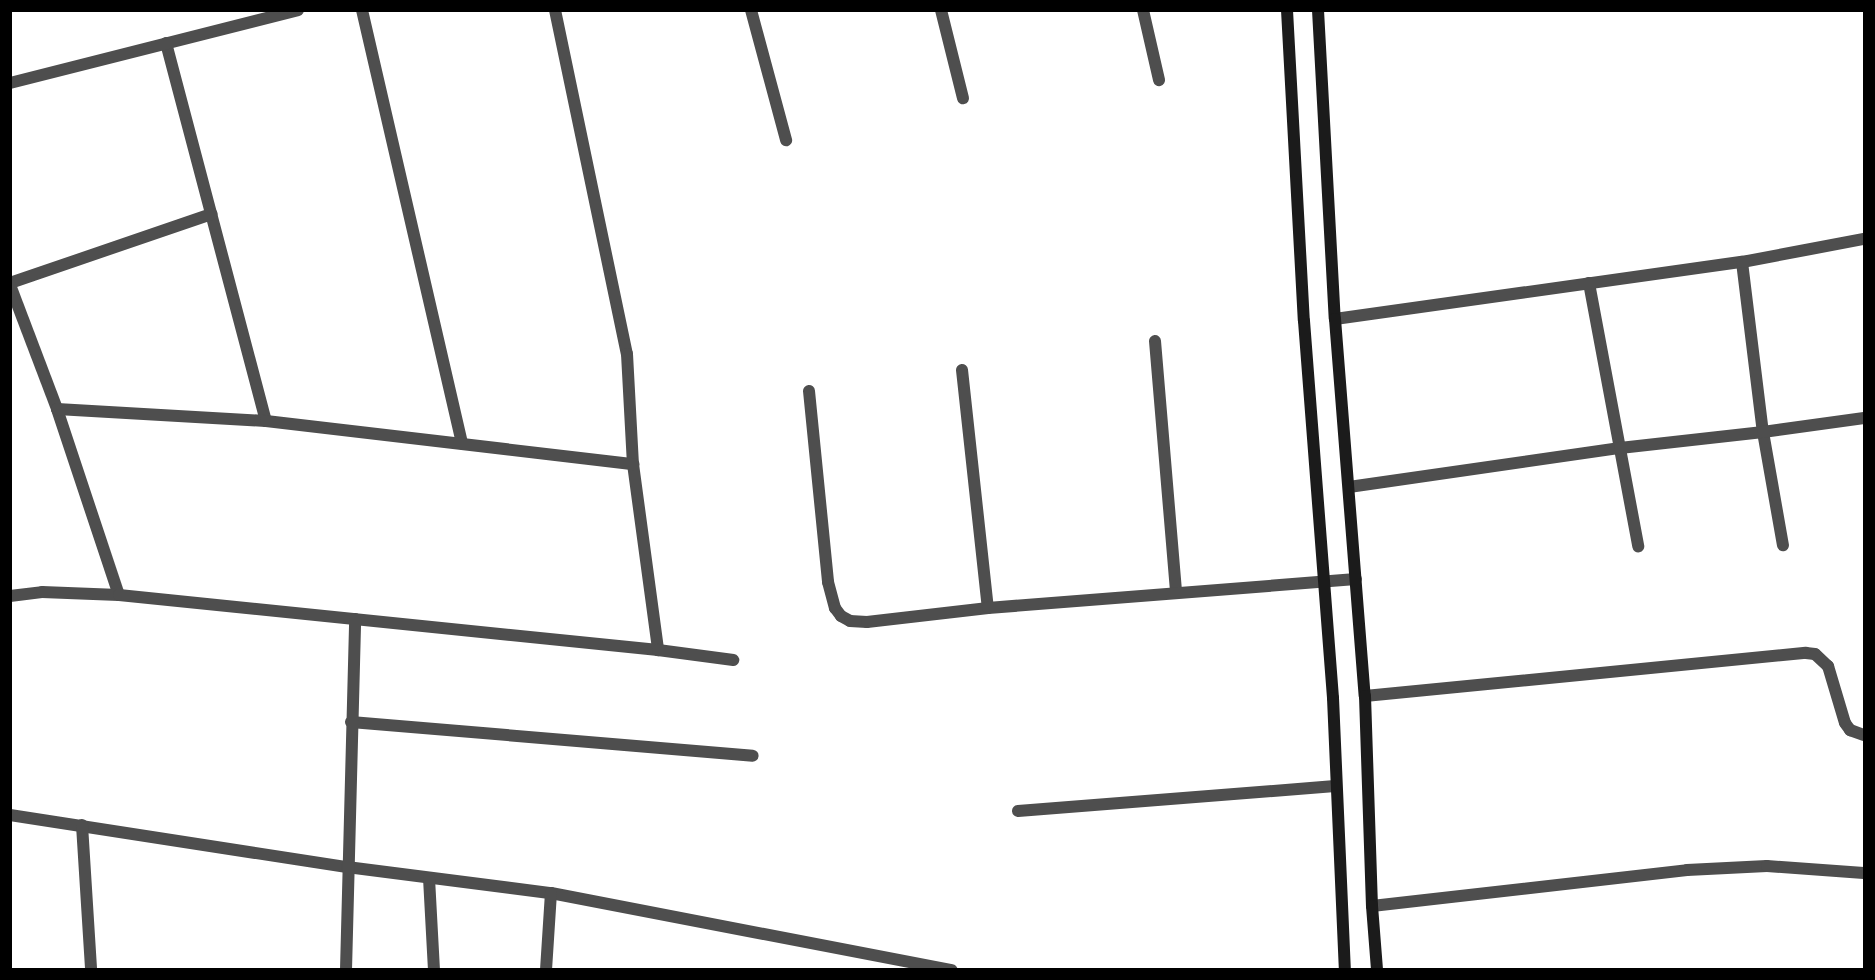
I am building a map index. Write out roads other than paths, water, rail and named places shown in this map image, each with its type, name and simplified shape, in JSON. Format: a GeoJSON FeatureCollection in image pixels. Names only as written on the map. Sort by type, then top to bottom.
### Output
{"type":"FeatureCollection","features":[{"type":"Feature","properties":{"kind":"main road"},"geometry":{"type":"LineString","coordinates":[[1287,10],[1304,321],[1333,698],[1335,786],[1345,969]]}},
{"type":"Feature","properties":{"kind":"main road"},"geometry":{"type":"LineString","coordinates":[[1318,10],[1335,319],[1365,696],[1372,906],[1377,969]]}},
{"type":"Feature","properties":{"kind":"street"},"geometry":{"type":"LineString","coordinates":[[10,83],[298,10]]}},
{"type":"Feature","properties":{"kind":"street"},"geometry":{"type":"LineString","coordinates":[[362,10],[462,444]]}},
{"type":"Feature","properties":{"kind":"street"},"geometry":{"type":"LineString","coordinates":[[555,10],[621,324],[627,364],[633,464],[658,650]]}},
{"type":"Feature","properties":{"kind":"street"},"geometry":{"type":"LineString","coordinates":[[752,10],[786,140]]}},
{"type":"Feature","properties":{"kind":"street"},"geometry":{"type":"LineString","coordinates":[[941,10],[963,98]]}},
{"type":"Feature","properties":{"kind":"street"},"geometry":{"type":"LineString","coordinates":[[1143,10],[1158,80]]}},
{"type":"Feature","properties":{"kind":"street"},"geometry":{"type":"LineString","coordinates":[[166,43],[266,421]]}},
{"type":"Feature","properties":{"kind":"street"},"geometry":{"type":"LineString","coordinates":[[119,595],[57,409],[13,300],[10,284],[211,214]]}},
{"type":"Feature","properties":{"kind":"street"},"geometry":{"type":"LineString","coordinates":[[1335,319],[1742,262],[1864,239]]}},
{"type":"Feature","properties":{"kind":"street"},"geometry":{"type":"LineString","coordinates":[[1742,262],[1763,432],[1784,545]]}},
{"type":"Feature","properties":{"kind":"street"},"geometry":{"type":"LineString","coordinates":[[1589,283],[1638,546]]}},
{"type":"Feature","properties":{"kind":"street"},"geometry":{"type":"LineString","coordinates":[[1155,341],[1176,592]]}},
{"type":"Feature","properties":{"kind":"street"},"geometry":{"type":"LineString","coordinates":[[962,370],[988,608]]}},
{"type":"Feature","properties":{"kind":"street"},"geometry":{"type":"LineString","coordinates":[[809,391],[828,582],[835,608],[841,616],[867,622],[988,608],[1356,579]]}},
{"type":"Feature","properties":{"kind":"street"},"geometry":{"type":"LineString","coordinates":[[57,409],[266,421],[633,464]]}},
{"type":"Feature","properties":{"kind":"street"},"geometry":{"type":"LineString","coordinates":[[1349,487],[1620,448],[1864,418]]}},
{"type":"Feature","properties":{"kind":"street"},"geometry":{"type":"LineString","coordinates":[[10,596],[42,592],[119,595],[658,650],[733,660]]}},
{"type":"Feature","properties":{"kind":"street"},"geometry":{"type":"LineString","coordinates":[[346,969],[355,619]]}},
{"type":"Feature","properties":{"kind":"street"},"geometry":{"type":"LineString","coordinates":[[1365,696],[1806,653],[1815,654],[1828,666],[1845,723],[1850,730],[1864,735]]}},
{"type":"Feature","properties":{"kind":"street"},"geometry":{"type":"LineString","coordinates":[[351,722],[753,756]]}},
{"type":"Feature","properties":{"kind":"street"},"geometry":{"type":"LineString","coordinates":[[1018,811],[1335,786]]}},
{"type":"Feature","properties":{"kind":"street"},"geometry":{"type":"LineString","coordinates":[[10,815],[347,867],[551,893],[952,969]]}},
{"type":"Feature","properties":{"kind":"street"},"geometry":{"type":"LineString","coordinates":[[82,825],[91,969]]}},
{"type":"Feature","properties":{"kind":"street"},"geometry":{"type":"LineString","coordinates":[[1372,906],[1687,870],[1767,866],[1864,873]]}},
{"type":"Feature","properties":{"kind":"street"},"geometry":{"type":"LineString","coordinates":[[429,878],[434,969]]}},
{"type":"Feature","properties":{"kind":"street"},"geometry":{"type":"LineString","coordinates":[[546,969],[551,893]]}}]}
